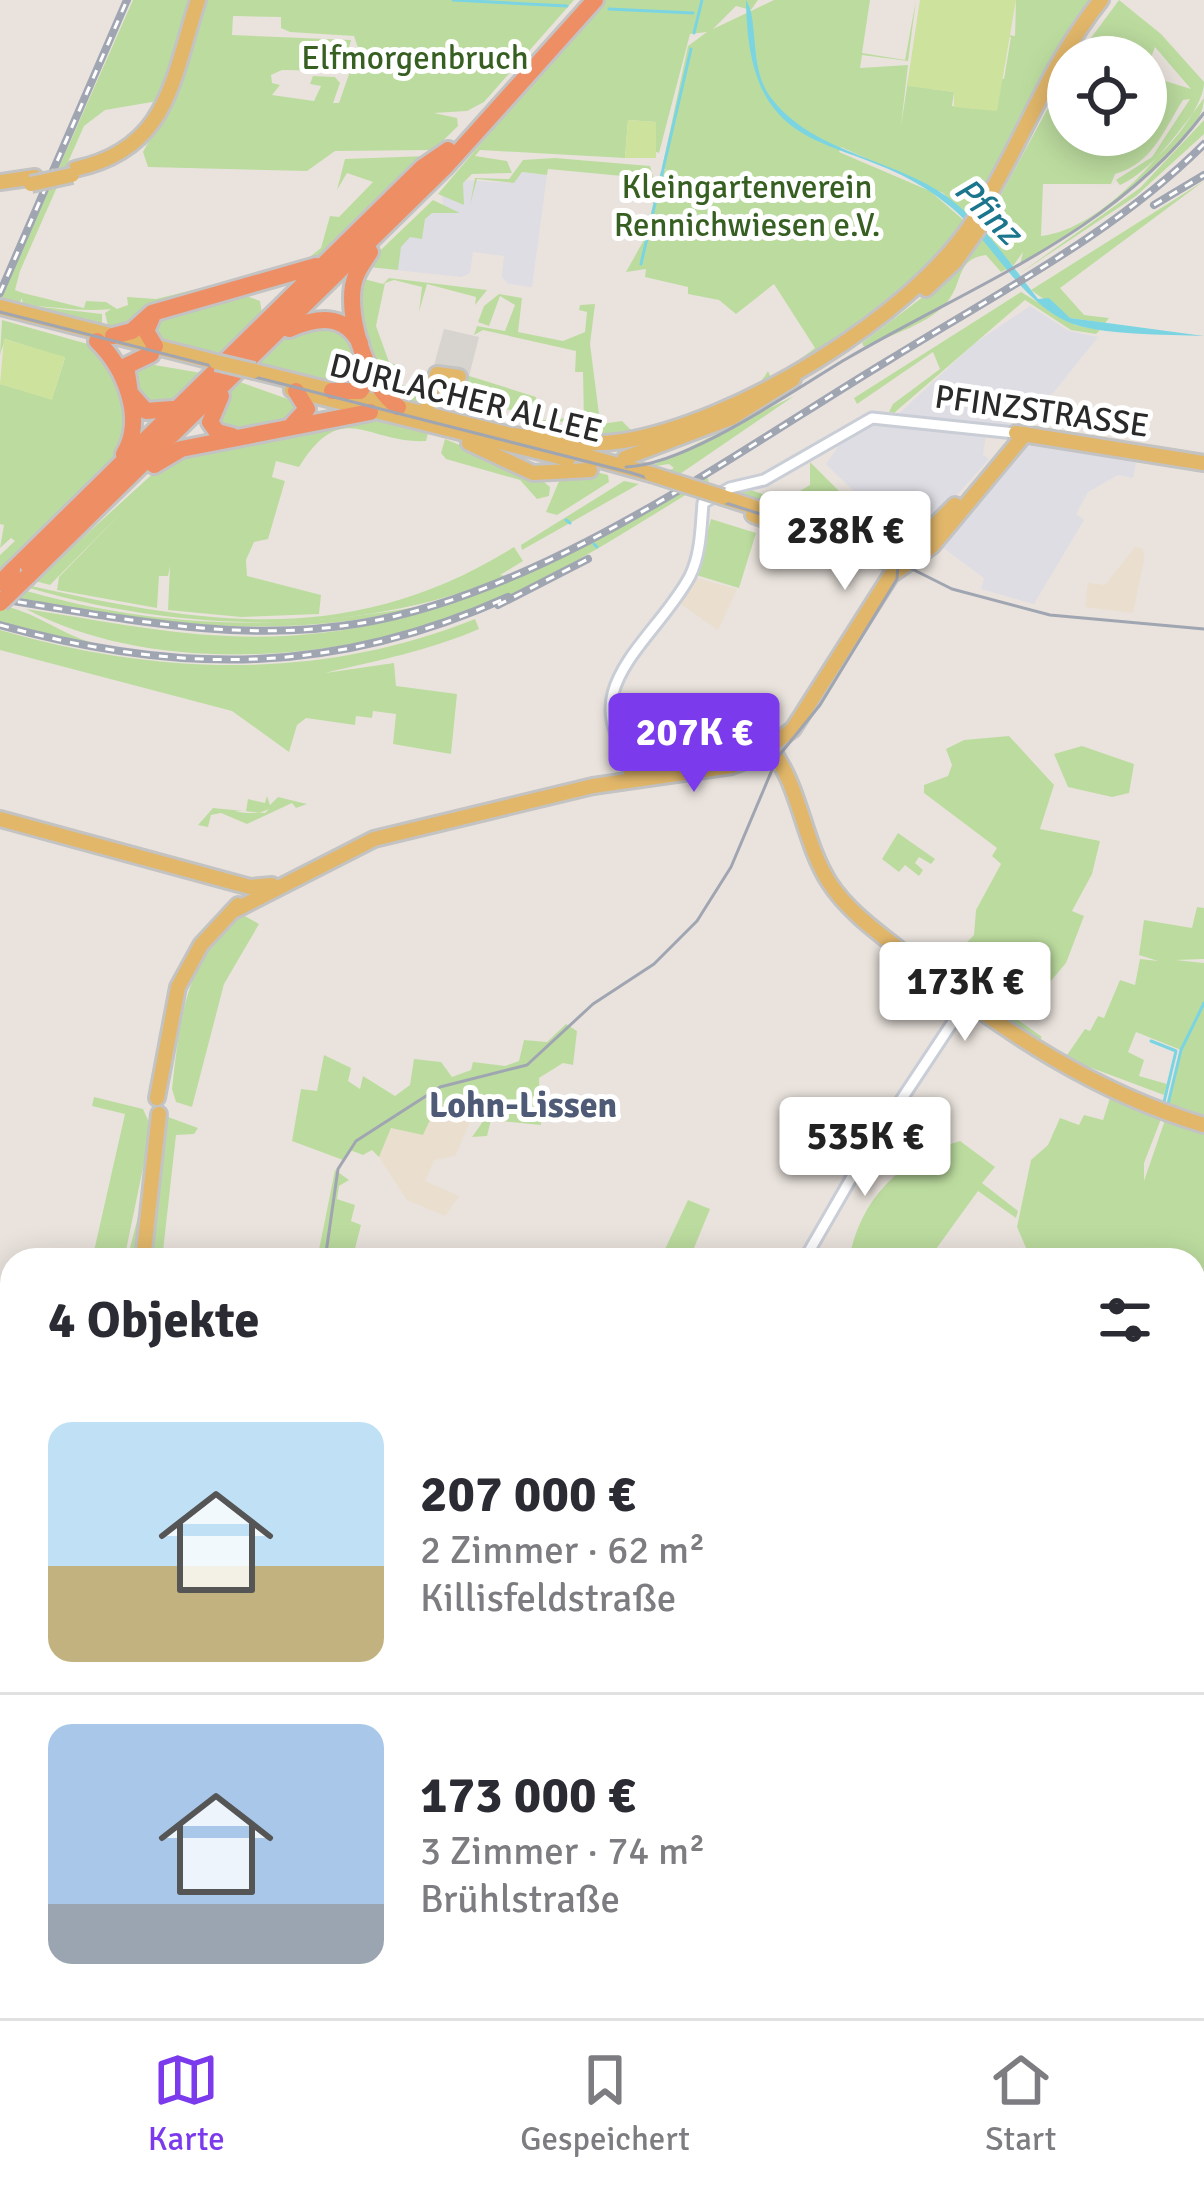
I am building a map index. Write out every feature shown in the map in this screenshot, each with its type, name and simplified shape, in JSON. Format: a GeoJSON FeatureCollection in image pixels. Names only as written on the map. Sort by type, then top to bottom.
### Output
{"type":"FeatureCollection","features":[{"type":"Feature","properties":{"kind":"highway"},"geometry":{"type":"LineString","coordinates":[[11,578],[448,150],[583,0]]}},
{"type":"Feature","properties":{"kind":"highway"},"geometry":{"type":"LineString","coordinates":[[11,578],[42,562],[139,476],[370,251],[466,155],[595,0]]}},
{"type":"Feature","properties":{"kind":"highway"},"geometry":{"type":"LineString","coordinates":[[42,562],[504,105]]}},
{"type":"Feature","properties":{"kind":"highway"},"geometry":{"type":"LineString","coordinates":[[0,603],[11,578],[114,469],[423,167],[448,150]]}},
{"type":"Feature","properties":{"kind":"highway"},"geometry":{"type":"LineString","coordinates":[[370,251],[354,284],[354,306],[374,382],[398,407]]}},
{"type":"Feature","properties":{"kind":"highway"},"geometry":{"type":"LineString","coordinates":[[114,469],[131,441],[133,420],[118,364],[98,335],[130,332],[152,313],[307,271],[336,253]]}},
{"type":"Feature","properties":{"kind":"highway"},"geometry":{"type":"LineString","coordinates":[[183,402],[153,413],[133,399],[126,366],[153,350],[146,329],[154,316],[238,292],[253,294],[263,303],[255,332]]}},
{"type":"Feature","properties":{"kind":"highway"},"geometry":{"type":"LineString","coordinates":[[289,329],[325,319],[355,334],[369,373],[367,384],[358,392],[332,391]]}},
{"type":"Feature","properties":{"kind":"highway"},"geometry":{"type":"LineString","coordinates":[[221,395],[210,422],[217,432],[231,436],[299,421],[307,405],[296,392]]}},
{"type":"Feature","properties":{"kind":"highway"},"geometry":{"type":"LineString","coordinates":[[139,476],[181,449],[370,412]]}},
{"type":"Feature","properties":{"kind":"main road"},"geometry":{"type":"LineString","coordinates":[[0,184],[74,172],[114,159],[138,143],[164,104],[198,0]]}},
{"type":"Feature","properties":{"kind":"main road"},"geometry":{"type":"LineString","coordinates":[[972,232],[1055,66],[1101,0]]}},
{"type":"Feature","properties":{"kind":"main road"},"geometry":{"type":"LineString","coordinates":[[1086,36],[1112,0]]}},
{"type":"Feature","properties":{"kind":"main road"},"geometry":{"type":"LineString","coordinates":[[625,458],[750,402],[894,307],[972,232],[1047,98]]}},
{"type":"Feature","properties":{"kind":"main road","name":"DURLACHER ALLEE"},"geometry":{"type":"LineString","coordinates":[[1,310],[251,375],[514,435],[904,562]]}},
{"type":"Feature","properties":{"kind":"main road"},"geometry":{"type":"LineString","coordinates":[[424,413],[437,374],[459,377]]}},
{"type":"Feature","properties":{"kind":"main road","name":"DURLACHER ALLEE"},"geometry":{"type":"LineString","coordinates":[[251,375],[448,433],[646,476]]}},
{"type":"Feature","properties":{"kind":"main road"},"geometry":{"type":"LineString","coordinates":[[514,435],[623,441],[750,402]]}},
{"type":"Feature","properties":{"kind":"main road"},"geometry":{"type":"LineString","coordinates":[[448,433],[533,472],[590,470]]}},
{"type":"Feature","properties":{"kind":"main road"},"geometry":{"type":"LineString","coordinates":[[644,770],[732,766],[768,748],[800,714],[904,562],[1020,434]]}},
{"type":"Feature","properties":{"kind":"main road","name":"PFINZSTRASSE"},"geometry":{"type":"LineString","coordinates":[[1020,434],[1204,463]]}},
{"type":"Feature","properties":{"kind":"main road"},"geometry":{"type":"LineString","coordinates":[[620,779],[622,747]]}},
{"type":"Feature","properties":{"kind":"main road"},"geometry":{"type":"LineString","coordinates":[[144,1248],[158,1106],[178,987],[201,945],[253,893],[374,839],[644,770],[768,748]]}},
{"type":"Feature","properties":{"kind":"main road"},"geometry":{"type":"LineString","coordinates":[[768,748],[826,878],[879,933],[966,1002],[1076,1073],[1204,1125]]}},
{"type":"Feature","properties":{"kind":"main road"},"geometry":{"type":"LineString","coordinates":[[0,819],[229,881],[253,893]]}},
{"type":"Feature","properties":{"kind":"street","name":"PFINZSTRASSE"},"geometry":{"type":"LineString","coordinates":[[714,501],[730,488],[764,480],[872,418],[1020,434]]}},
{"type":"Feature","properties":{"kind":"street"},"geometry":{"type":"LineString","coordinates":[[644,770],[622,747],[610,716],[613,689],[690,577],[714,501]]}},
{"type":"Feature","properties":{"kind":"street"},"geometry":{"type":"LineString","coordinates":[[811,1248],[864,1156],[966,1002]]}},
{"type":"Feature","properties":{"kind":"shaded area"},"geometry":{"type":"Polygon","coordinates":[[[521,172],[547,175],[532,287],[508,284],[502,277],[504,256],[473,252],[470,273],[461,277],[369,267],[433,204],[443,205],[442,196],[457,180],[514,183],[521,172]]]}},
{"type":"Feature","properties":{"kind":"shaded area"},"geometry":{"type":"Polygon","coordinates":[[[1030,306],[1069,331],[1098,337],[1053,393],[1034,404],[1014,429],[987,426],[983,455],[989,459],[911,547],[826,464],[847,434],[861,432],[868,423],[891,421],[975,343],[1030,306]]]}},
{"type":"Feature","properties":{"kind":"shaded area"},"geometry":{"type":"Polygon","coordinates":[[[444,329],[479,337],[469,376],[433,369],[444,329]]]}},
{"type":"Feature","properties":{"kind":"shaded area"},"geometry":{"type":"Polygon","coordinates":[[[1026,438],[1138,453],[1133,478],[1118,475],[1088,492],[1076,514],[1084,520],[1034,604],[981,589],[984,578],[938,544],[1026,438]]]}},
{"type":"Feature","properties":{"kind":"shaded area"},"geometry":{"type":"Polygon","coordinates":[[[1135,547],[1143,549],[1144,560],[1133,613],[1085,607],[1088,583],[1105,585],[1135,547]]]}},
{"type":"Feature","properties":{"kind":"shaded area"},"geometry":{"type":"Polygon","coordinates":[[[694,577],[737,589],[718,630],[678,602],[694,577]]]}},
{"type":"Feature","properties":{"kind":"shaded area"},"geometry":{"type":"Polygon","coordinates":[[[437,1104],[472,1118],[455,1156],[434,1160],[425,1181],[459,1196],[445,1216],[407,1200],[379,1157],[391,1129],[437,1104]]]}},
{"type":"Feature","properties":{"kind":"green space","name":"Elfmorgenbruch"},"geometry":{"type":"Polygon","coordinates":[[[133,0],[195,0],[158,101],[105,110],[84,126],[15,290],[84,308],[86,301],[106,302],[117,309],[128,305],[127,297],[156,299],[302,263],[321,248],[330,216],[339,217],[373,182],[347,173],[337,190],[345,159],[427,156],[433,150],[335,151],[307,171],[148,167],[143,152],[182,78],[201,0],[574,0],[484,102],[467,111],[434,113],[457,118],[458,126],[319,262],[152,311],[126,332],[108,326],[105,313],[111,309],[79,310],[25,305],[102,314],[102,326],[23,307],[22,298],[19,305],[0,300],[133,0]],[[233,16],[232,35],[351,40],[343,71],[282,70],[271,75],[272,83],[280,85],[272,95],[314,101],[321,86],[310,84],[313,76],[335,77],[340,83],[333,103],[339,103],[358,48],[354,36],[290,32],[281,28],[281,17],[233,16]]]}},
{"type":"Feature","properties":{"kind":"green space","name":"Kleingartenverein Rennichwiesen e.V."},"geometry":{"type":"Polygon","coordinates":[[[603,0],[758,0],[751,10],[736,6],[713,29],[774,0],[870,0],[862,53],[905,60],[916,0],[908,61],[862,55],[860,68],[908,65],[901,126],[908,80],[933,79],[932,89],[954,92],[952,106],[977,109],[969,107],[973,76],[1004,79],[1011,37],[974,30],[1015,36],[1016,0],[1095,0],[1072,36],[1047,36],[1047,75],[972,216],[983,228],[1047,110],[1047,156],[1146,156],[1115,174],[1111,184],[1043,184],[1041,236],[1088,218],[1157,157],[1120,185],[1116,180],[1153,156],[1167,156],[1167,134],[1190,99],[1183,100],[1167,127],[1167,82],[1191,89],[1167,61],[1167,41],[1204,82],[1191,116],[1204,98],[1198,119],[1181,143],[1157,167],[1097,214],[1020,264],[1023,252],[1013,266],[943,193],[841,147],[839,152],[930,191],[968,224],[938,260],[888,305],[775,378],[815,348],[774,284],[736,314],[719,300],[688,294],[688,287],[645,277],[646,269],[626,272],[645,238],[661,171],[667,170],[662,168],[688,46],[707,32],[690,34],[659,153],[654,151],[656,122],[628,120],[625,158],[480,150],[475,156],[507,161],[512,173],[472,174],[463,183],[464,205],[438,194],[603,0]]]}},
{"type":"Feature","properties":{"kind":"green space"},"geometry":{"type":"Polygon","coordinates":[[[920,0],[1016,0],[997,111],[954,107],[954,92],[907,86],[920,0]]]}},
{"type":"Feature","properties":{"kind":"green space"},"geometry":{"type":"Polygon","coordinates":[[[1119,0],[1163,36],[1092,36],[1119,0]]]}},
{"type":"Feature","properties":{"kind":"green space"},"geometry":{"type":"Polygon","coordinates":[[[628,120],[656,122],[656,158],[625,158],[628,120]]]}},
{"type":"Feature","properties":{"kind":"green space"},"geometry":{"type":"Polygon","coordinates":[[[1204,120],[1204,134],[1136,196],[1019,274],[1140,188],[1204,120]]]}},
{"type":"Feature","properties":{"kind":"green space"},"geometry":{"type":"Polygon","coordinates":[[[523,160],[650,166],[654,179],[548,169],[547,175],[522,172],[514,183],[477,179],[470,205],[475,178],[509,179],[523,160]]]}},
{"type":"Feature","properties":{"kind":"green space"},"geometry":{"type":"Polygon","coordinates":[[[1204,181],[1060,288],[1084,315],[1109,318],[1105,323],[1070,318],[1031,290],[1204,181]]]}},
{"type":"Feature","properties":{"kind":"green space"},"geometry":{"type":"Polygon","coordinates":[[[433,200],[460,213],[432,213],[425,219],[422,239],[410,237],[401,247],[398,270],[369,267],[364,279],[383,284],[389,278],[487,290],[475,305],[476,297],[427,284],[419,312],[422,287],[394,280],[385,283],[376,326],[389,362],[399,366],[394,383],[422,391],[418,405],[384,392],[356,308],[363,267],[433,200]]]}},
{"type":"Feature","properties":{"kind":"green space"},"geometry":{"type":"Polygon","coordinates":[[[979,234],[1007,269],[1001,272],[986,255],[976,257],[941,309],[864,347],[862,343],[936,287],[979,234]]]}},
{"type":"Feature","properties":{"kind":"green space"},"geometry":{"type":"Polygon","coordinates":[[[1021,292],[1075,325],[1100,330],[1096,334],[1071,330],[1025,300],[894,413],[889,412],[893,404],[940,369],[933,352],[857,404],[854,398],[1021,292]]]}},
{"type":"Feature","properties":{"kind":"green space"},"geometry":{"type":"Polygon","coordinates":[[[241,294],[260,301],[262,314],[223,358],[151,337],[154,318],[241,294]]]}},
{"type":"Feature","properties":{"kind":"green space"},"geometry":{"type":"Polygon","coordinates":[[[499,294],[522,298],[518,332],[563,341],[585,332],[587,312],[579,310],[580,305],[595,304],[590,344],[600,422],[584,422],[583,372],[575,372],[576,351],[483,330],[474,335],[477,326],[505,331],[515,305],[500,296],[489,326],[478,322],[484,306],[499,294]]]}},
{"type":"Feature","properties":{"kind":"green space"},"geometry":{"type":"Polygon","coordinates":[[[2,320],[102,348],[128,405],[123,451],[0,572],[0,555],[15,541],[11,538],[0,548],[4,525],[0,524],[0,384],[52,399],[65,358],[5,339],[0,355],[2,320]]]}},
{"type":"Feature","properties":{"kind":"green space"},"geometry":{"type":"Polygon","coordinates":[[[334,322],[364,358],[358,390],[256,367],[289,335],[334,322]]]}},
{"type":"Feature","properties":{"kind":"green space"},"geometry":{"type":"Polygon","coordinates":[[[4,339],[65,357],[52,400],[0,384],[4,339]]]}},
{"type":"Feature","properties":{"kind":"green space"},"geometry":{"type":"Polygon","coordinates":[[[135,360],[207,374],[165,410],[134,398],[135,360]]]}},
{"type":"Feature","properties":{"kind":"green space"},"geometry":{"type":"Polygon","coordinates":[[[768,371],[772,380],[748,393],[768,371]]]}},
{"type":"Feature","properties":{"kind":"green space"},"geometry":{"type":"Polygon","coordinates":[[[463,374],[536,397],[534,415],[459,399],[463,374]]]}},
{"type":"Feature","properties":{"kind":"green space"},"geometry":{"type":"Polygon","coordinates":[[[240,382],[296,402],[299,418],[239,434],[216,427],[217,406],[240,382]]]}},
{"type":"Feature","properties":{"kind":"green space"},"geometry":{"type":"Polygon","coordinates":[[[794,396],[677,476],[666,472],[674,468],[669,464],[649,467],[794,396]]]}},
{"type":"Feature","properties":{"kind":"green space"},"geometry":{"type":"Polygon","coordinates":[[[580,417],[584,422],[532,421],[580,417]]]}},
{"type":"Feature","properties":{"kind":"green space"},"geometry":{"type":"Polygon","coordinates":[[[368,418],[428,433],[426,441],[343,429],[315,446],[299,467],[276,461],[272,477],[285,481],[268,539],[254,542],[246,560],[247,576],[321,595],[319,614],[241,617],[168,610],[170,566],[168,576],[159,576],[157,608],[57,590],[59,577],[124,510],[50,585],[35,581],[170,458],[368,418]]]}},
{"type":"Feature","properties":{"kind":"green space"},"geometry":{"type":"Polygon","coordinates":[[[690,418],[653,430],[585,439],[587,426],[622,421],[631,430],[690,418]]]}},
{"type":"Feature","properties":{"kind":"green space"},"geometry":{"type":"Polygon","coordinates":[[[445,439],[538,477],[550,487],[549,496],[537,499],[520,480],[446,459],[441,453],[445,439]]]}},
{"type":"Feature","properties":{"kind":"green space"},"geometry":{"type":"Polygon","coordinates":[[[810,462],[871,523],[870,534],[731,492],[748,489],[783,501],[810,485],[810,462]]]}},
{"type":"Feature","properties":{"kind":"green space"},"geometry":{"type":"Polygon","coordinates":[[[596,472],[608,475],[609,482],[557,515],[546,512],[560,479],[596,472]]]}},
{"type":"Feature","properties":{"kind":"green space"},"geometry":{"type":"Polygon","coordinates":[[[706,475],[709,481],[520,590],[439,623],[381,638],[320,649],[196,653],[136,646],[78,631],[26,609],[227,636],[295,635],[359,627],[478,593],[592,540],[706,475]]]}},
{"type":"Feature","properties":{"kind":"green space"},"geometry":{"type":"Polygon","coordinates":[[[624,481],[639,484],[522,550],[521,545],[624,481]]]}},
{"type":"Feature","properties":{"kind":"green space"},"geometry":{"type":"Polygon","coordinates":[[[711,519],[756,533],[739,588],[696,575],[711,519]]]}},
{"type":"Feature","properties":{"kind":"green space"},"geometry":{"type":"Polygon","coordinates":[[[514,547],[523,561],[500,575],[506,576],[383,612],[319,620],[189,619],[62,597],[0,579],[199,616],[325,616],[387,603],[450,581],[514,547]]]}},
{"type":"Feature","properties":{"kind":"green space"},"geometry":{"type":"Polygon","coordinates":[[[0,583],[110,610],[217,622],[326,619],[437,603],[327,623],[223,626],[9,599],[0,593],[0,583]]]}},
{"type":"Feature","properties":{"kind":"green space"},"geometry":{"type":"Polygon","coordinates":[[[0,606],[94,643],[170,655],[283,654],[396,636],[296,655],[247,659],[197,658],[148,653],[99,646],[0,623],[0,606]]]}},
{"type":"Feature","properties":{"kind":"green space"},"geometry":{"type":"Polygon","coordinates":[[[475,619],[479,629],[460,637],[325,673],[394,663],[396,686],[457,694],[451,754],[393,744],[396,714],[373,711],[372,718],[356,716],[355,725],[306,718],[297,725],[289,752],[232,711],[0,650],[0,630],[60,645],[179,663],[299,662],[417,639],[475,619]]]}},
{"type":"Feature","properties":{"kind":"green space"},"geometry":{"type":"Polygon","coordinates":[[[1009,736],[1054,785],[1040,829],[1100,841],[1092,874],[1072,911],[1084,916],[1066,963],[1018,1020],[1042,1037],[1038,1042],[940,970],[974,935],[976,910],[1001,864],[992,856],[997,848],[924,793],[924,785],[948,776],[952,765],[946,749],[964,740],[1009,736]]]}},
{"type":"Feature","properties":{"kind":"green space"},"geometry":{"type":"Polygon","coordinates":[[[1082,746],[1134,764],[1129,793],[1112,797],[1068,787],[1054,754],[1082,746]]]}},
{"type":"Feature","properties":{"kind":"green space"},"geometry":{"type":"Polygon","coordinates":[[[267,796],[270,805],[278,797],[307,804],[296,808],[292,803],[247,824],[221,813],[211,815],[208,827],[198,825],[213,808],[246,811],[248,799],[265,803],[267,796]]]}},
{"type":"Feature","properties":{"kind":"green space"},"geometry":{"type":"Polygon","coordinates":[[[898,833],[935,859],[931,864],[919,857],[915,863],[923,870],[919,876],[905,865],[899,872],[882,859],[898,833]]]}},
{"type":"Feature","properties":{"kind":"green space"},"geometry":{"type":"Polygon","coordinates":[[[1197,907],[1204,908],[1204,959],[1176,960],[1204,963],[1204,1115],[1169,1104],[1181,1050],[1136,1032],[1128,1052],[1144,1060],[1139,1076],[1167,1084],[1164,1095],[1065,1058],[1085,1029],[1090,1031],[1098,1016],[1104,1018],[1120,980],[1135,985],[1140,959],[1158,961],[1139,955],[1144,920],[1192,928],[1197,907]]]}},
{"type":"Feature","properties":{"kind":"green space"},"geometry":{"type":"Polygon","coordinates":[[[243,915],[259,924],[224,984],[192,1107],[176,1102],[172,1089],[188,993],[208,949],[243,915]]]}},
{"type":"Feature","properties":{"kind":"green space"},"geometry":{"type":"Polygon","coordinates":[[[566,1024],[577,1031],[573,1065],[563,1063],[539,1078],[541,1125],[491,1120],[487,1136],[472,1137],[484,1120],[437,1105],[423,1135],[391,1128],[379,1157],[372,1150],[363,1155],[350,1150],[343,1160],[292,1141],[301,1089],[317,1091],[324,1055],[351,1068],[348,1081],[360,1089],[363,1076],[395,1096],[410,1085],[414,1059],[441,1062],[452,1077],[471,1070],[473,1062],[505,1066],[519,1061],[524,1040],[547,1042],[566,1024]]]}},
{"type":"Feature","properties":{"kind":"green space"},"geometry":{"type":"Polygon","coordinates":[[[94,1097],[143,1109],[153,1131],[142,1248],[130,1248],[144,1193],[149,1139],[126,1248],[95,1248],[125,1114],[92,1106],[94,1097]]]}},
{"type":"Feature","properties":{"kind":"green space"},"geometry":{"type":"Polygon","coordinates":[[[1110,1098],[1161,1119],[1144,1163],[1144,1181],[1165,1120],[1204,1134],[1204,1248],[1026,1248],[1017,1227],[1031,1160],[1048,1145],[1060,1118],[1079,1125],[1084,1115],[1103,1120],[1110,1098]]]}},
{"type":"Feature","properties":{"kind":"green space"},"geometry":{"type":"Polygon","coordinates":[[[168,1117],[198,1128],[194,1134],[176,1135],[163,1248],[148,1248],[168,1117]]]}},
{"type":"Feature","properties":{"kind":"green space"},"geometry":{"type":"Polygon","coordinates":[[[960,1141],[995,1167],[982,1183],[1018,1211],[1016,1218],[978,1191],[937,1248],[852,1248],[863,1218],[886,1184],[939,1149],[960,1141]]]}},
{"type":"Feature","properties":{"kind":"green space"},"geometry":{"type":"Polygon","coordinates":[[[335,1170],[349,1180],[339,1186],[337,1199],[355,1205],[351,1221],[361,1225],[355,1248],[319,1248],[335,1170]]]}},
{"type":"Feature","properties":{"kind":"green space"},"geometry":{"type":"Polygon","coordinates":[[[688,1200],[710,1209],[694,1248],[666,1248],[688,1200]]]}},
{"type":"Feature","properties":{"kind":"water"},"geometry":{"type":"Polygon","coordinates":[[[746,0],[763,83],[785,114],[804,128],[937,190],[992,240],[1038,299],[1049,298],[1070,318],[1204,336],[1115,332],[1068,322],[1050,312],[1020,285],[952,208],[915,182],[813,139],[786,121],[765,95],[751,56],[746,0]]]}},
{"type":"Feature","properties":{"kind":"waterway"},"geometry":{"type":"LineString","coordinates":[[453,0],[567,6]]}},
{"type":"Feature","properties":{"kind":"waterway"},"geometry":{"type":"LineString","coordinates":[[694,33],[702,0]]}},
{"type":"Feature","properties":{"kind":"waterway"},"geometry":{"type":"LineString","coordinates":[[609,9],[693,13]]}},
{"type":"Feature","properties":{"kind":"waterway"},"geometry":{"type":"LineString","coordinates":[[641,264],[691,49]]}},
{"type":"Feature","properties":{"kind":"waterway"},"geometry":{"type":"LineString","coordinates":[[566,520],[570,523]]}},
{"type":"Feature","properties":{"kind":"waterway"},"geometry":{"type":"LineString","coordinates":[[594,544],[597,547]]}},
{"type":"Feature","properties":{"kind":"waterway"},"geometry":{"type":"LineString","coordinates":[[1168,1104],[1181,1050],[1204,1003]]}},
{"type":"Feature","properties":{"kind":"waterway"},"geometry":{"type":"LineString","coordinates":[[1151,1041],[1176,1051],[1164,1102]]}},
{"type":"Feature","properties":{"kind":"tram line"},"geometry":{"type":"LineString","coordinates":[[626,467],[679,454],[708,440],[1038,254],[1127,192],[1204,113]]}},
{"type":"Feature","properties":{"kind":"tram line"},"geometry":{"type":"LineString","coordinates":[[0,312],[632,473],[876,551],[952,589],[1050,615],[1204,629]]}},
{"type":"Feature","properties":{"kind":"tram line"},"geometry":{"type":"LineString","coordinates":[[327,1248],[338,1169],[356,1141],[440,1087],[527,1065],[593,1004],[654,964],[697,921],[731,867],[777,758],[820,705],[897,579],[898,565],[886,553]]}},
{"type":"Feature","properties":{"kind":"railway"},"geometry":{"type":"LineString","coordinates":[[0,293],[127,0]]}},
{"type":"Feature","properties":{"kind":"railway"},"geometry":{"type":"LineString","coordinates":[[0,599],[181,626],[271,631],[362,623],[500,582],[635,516],[1053,261],[1132,206],[1204,144]]}},
{"type":"Feature","properties":{"kind":"railway"},"geometry":{"type":"LineString","coordinates":[[1154,205],[1204,175]]}},
{"type":"Feature","properties":{"kind":"railway"},"geometry":{"type":"LineString","coordinates":[[498,605],[588,559]]}},
{"type":"Feature","properties":{"kind":"railway"},"geometry":{"type":"LineString","coordinates":[[0,625],[131,653],[257,659],[381,641],[444,623],[508,597]]}},
{"type":"Feature","properties":{"kind":"district","name":"Lohn-Lissen"},"geometry":{"type":"Point","coordinates":[523,1104]}},
{"type":"Feature","properties":{"kind":"water label","name":"Pfinz"},"geometry":{"type":"Point","coordinates":[989,210]}}]}
